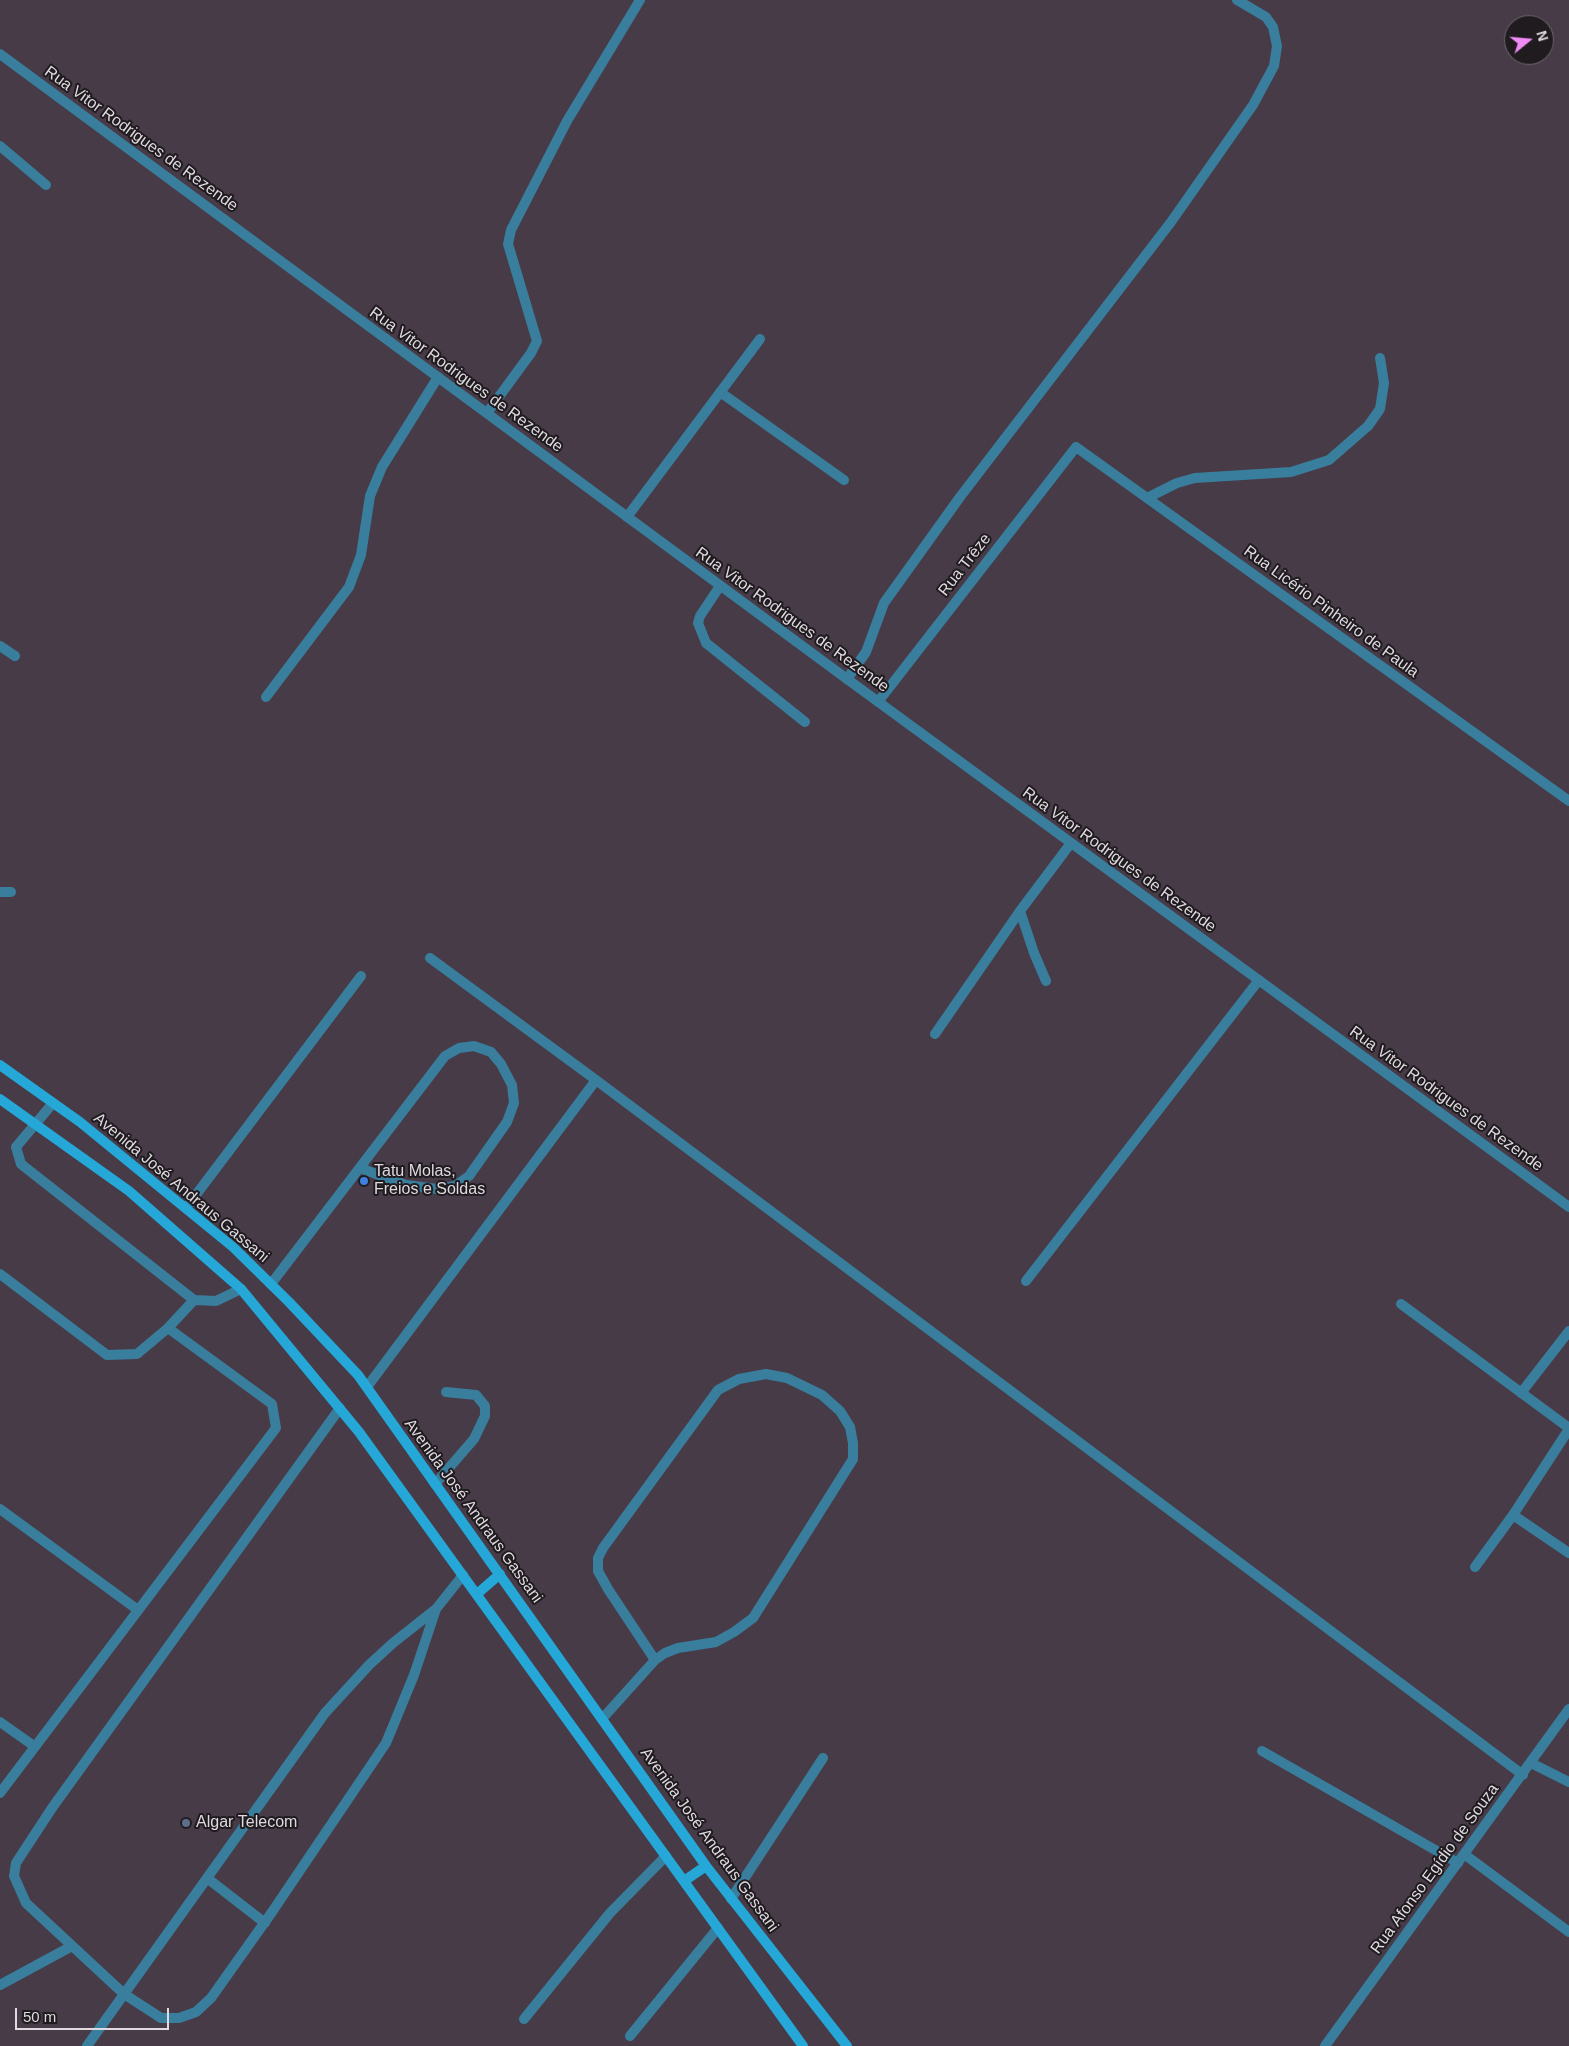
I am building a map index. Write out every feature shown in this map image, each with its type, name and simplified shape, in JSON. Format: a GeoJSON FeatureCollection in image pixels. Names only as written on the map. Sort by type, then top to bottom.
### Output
{"type":"FeatureCollection","features":[{"type":"Feature","properties":{"kind":"main road","name":"Avenida José Andraus Gassani"},"geometry":{"type":"LineString","coordinates":[[0,1065],[80,1122],[233,1247],[271,1284],[368,1387],[434,1484],[500,1574],[706,1866],[847,2046]]}},
{"type":"Feature","properties":{"kind":"main road"},"geometry":{"type":"LineString","coordinates":[[0,1100],[129,1191],[241,1288],[360,1432],[803,2046]]}},
{"type":"Feature","properties":{"kind":"main road"},"geometry":{"type":"LineString","coordinates":[[477,1594],[500,1574]]}},
{"type":"Feature","properties":{"kind":"main road"},"geometry":{"type":"LineString","coordinates":[[684,1881],[706,1866]]}},
{"type":"Feature","properties":{"kind":"street"},"geometry":{"type":"LineString","coordinates":[[487,414],[531,353],[537,341],[508,244],[511,230],[567,121],[640,0]]}},
{"type":"Feature","properties":{"kind":"street"},"geometry":{"type":"LineString","coordinates":[[847,679],[866,652],[884,603],[960,496],[1171,222],[1253,105],[1274,66],[1277,46],[1273,27],[1266,17],[1237,0]]}},
{"type":"Feature","properties":{"kind":"street","name":"Rua Vitor Rodrigues de Rezende"},"geometry":{"type":"LineString","coordinates":[[1,57],[1569,1207]]}},
{"type":"Feature","properties":{"kind":"street"},"geometry":{"type":"LineString","coordinates":[[0,146],[46,185]]}},
{"type":"Feature","properties":{"kind":"street"},"geometry":{"type":"LineString","coordinates":[[627,517],[760,339]]}},
{"type":"Feature","properties":{"kind":"street"},"geometry":{"type":"LineString","coordinates":[[1147,498],[1177,483],[1195,478],[1291,472],[1329,460],[1368,426],[1380,409],[1384,383],[1380,358]]}},
{"type":"Feature","properties":{"kind":"street"},"geometry":{"type":"LineString","coordinates":[[266,697],[349,587],[361,555],[370,496],[379,474],[438,377]]}},
{"type":"Feature","properties":{"kind":"street"},"geometry":{"type":"LineString","coordinates":[[720,392],[844,480]]}},
{"type":"Feature","properties":{"kind":"street","name":"Rua Licério Pinheiro de Paula"},"geometry":{"type":"LineString","coordinates":[[1076,446],[1569,801]]}},
{"type":"Feature","properties":{"kind":"street","name":"Rua Trêze"},"geometry":{"type":"LineString","coordinates":[[878,702],[1076,446]]}},
{"type":"Feature","properties":{"kind":"street"},"geometry":{"type":"LineString","coordinates":[[720,586],[700,616],[698,623],[706,643],[804,722]]}},
{"type":"Feature","properties":{"kind":"street"},"geometry":{"type":"LineString","coordinates":[[0,646],[15,656]]}},
{"type":"Feature","properties":{"kind":"street"},"geometry":{"type":"LineString","coordinates":[[935,1034],[1020,911],[1071,843]]}},
{"type":"Feature","properties":{"kind":"street"},"geometry":{"type":"LineString","coordinates":[[0,892],[12,892]]}},
{"type":"Feature","properties":{"kind":"street"},"geometry":{"type":"LineString","coordinates":[[1020,911],[1046,981]]}},
{"type":"Feature","properties":{"kind":"street"},"geometry":{"type":"LineString","coordinates":[[430,958],[596,1080],[1523,1775]]}},
{"type":"Feature","properties":{"kind":"street"},"geometry":{"type":"LineString","coordinates":[[186,1208],[360,976]]}},
{"type":"Feature","properties":{"kind":"street"},"geometry":{"type":"LineString","coordinates":[[1026,1281],[1259,980]]}},
{"type":"Feature","properties":{"kind":"street"},"geometry":{"type":"LineString","coordinates":[[271,1284],[445,1056],[459,1048],[474,1046],[490,1052],[501,1064],[512,1085],[514,1103],[507,1122],[469,1176],[455,1186],[437,1189],[406,1185],[360,1168]]}},
{"type":"Feature","properties":{"kind":"street"},"geometry":{"type":"LineString","coordinates":[[368,1387],[596,1080]]}},
{"type":"Feature","properties":{"kind":"street"},"geometry":{"type":"LineString","coordinates":[[53,1103],[16,1147],[20,1164],[194,1300],[216,1301],[241,1288]]}},
{"type":"Feature","properties":{"kind":"street"},"geometry":{"type":"LineString","coordinates":[[0,1274],[108,1355],[137,1354],[168,1328],[194,1300]]}},
{"type":"Feature","properties":{"kind":"street"},"geometry":{"type":"LineString","coordinates":[[1400,1304],[1569,1428],[1513,1515],[1476,1567]]}},
{"type":"Feature","properties":{"kind":"street"},"geometry":{"type":"LineString","coordinates":[[0,1793],[276,1428],[272,1404],[168,1328]]}},
{"type":"Feature","properties":{"kind":"street"},"geometry":{"type":"LineString","coordinates":[[1522,1393],[1569,1331]]}},
{"type":"Feature","properties":{"kind":"street"},"geometry":{"type":"LineString","coordinates":[[602,1718],[655,1660],[665,1653],[678,1648],[716,1642],[753,1618],[852,1459],[853,1443],[850,1427],[840,1411],[822,1396],[787,1378],[766,1374],[739,1379],[718,1390],[603,1548],[598,1558],[598,1571],[655,1660]]}},
{"type":"Feature","properties":{"kind":"street"},"geometry":{"type":"LineString","coordinates":[[434,1484],[474,1439],[485,1416],[485,1406],[476,1395],[446,1392]]}},
{"type":"Feature","properties":{"kind":"street"},"geometry":{"type":"LineString","coordinates":[[340,1408],[52,1808],[16,1862],[14,1876],[26,1903],[124,1994],[161,2018],[179,2018],[196,2012],[211,1998],[386,1743],[414,1675],[436,1609]]}},
{"type":"Feature","properties":{"kind":"street"},"geometry":{"type":"LineString","coordinates":[[0,1509],[138,1610]]}},
{"type":"Feature","properties":{"kind":"street"},"geometry":{"type":"LineString","coordinates":[[1513,1515],[1569,1553]]}},
{"type":"Feature","properties":{"kind":"street"},"geometry":{"type":"LineString","coordinates":[[87,2046],[325,1713],[393,1643],[436,1609],[463,1575]]}},
{"type":"Feature","properties":{"kind":"street","name":"Rua Afonso Egídio de Souza"},"geometry":{"type":"LineString","coordinates":[[1325,2046],[1569,1709]]}},
{"type":"Feature","properties":{"kind":"street"},"geometry":{"type":"LineString","coordinates":[[0,1722],[34,1746]]}},
{"type":"Feature","properties":{"kind":"street"},"geometry":{"type":"LineString","coordinates":[[1262,1751],[1458,1863]]}},
{"type":"Feature","properties":{"kind":"street"},"geometry":{"type":"LineString","coordinates":[[731,1899],[823,1758]]}},
{"type":"Feature","properties":{"kind":"street"},"geometry":{"type":"LineString","coordinates":[[1531,1763],[1569,1782]]}},
{"type":"Feature","properties":{"kind":"street"},"geometry":{"type":"LineString","coordinates":[[1464,1854],[1569,1932]]}},
{"type":"Feature","properties":{"kind":"street"},"geometry":{"type":"LineString","coordinates":[[524,2019],[610,1913],[666,1856]]}},
{"type":"Feature","properties":{"kind":"street"},"geometry":{"type":"LineString","coordinates":[[207,1878],[264,1922]]}},
{"type":"Feature","properties":{"kind":"street"},"geometry":{"type":"LineString","coordinates":[[630,2036],[718,1928]]}},
{"type":"Feature","properties":{"kind":"street"},"geometry":{"type":"LineString","coordinates":[[0,1985],[72,1946]]}},
{"type":"Feature","properties":{"kind":"shaded area"},"geometry":{"type":"Polygon","coordinates":[[[0,0],[1569,0],[1569,2046],[0,2046],[0,0]]]}},
{"type":"Feature","properties":{"kind":"place","name":"Tatu Molas, Freios e Soldas"},"geometry":{"type":"Point","coordinates":[364,1181]}},
{"type":"Feature","properties":{"kind":"place","name":"Algar Telecom"},"geometry":{"type":"Point","coordinates":[186,1823]}}]}
